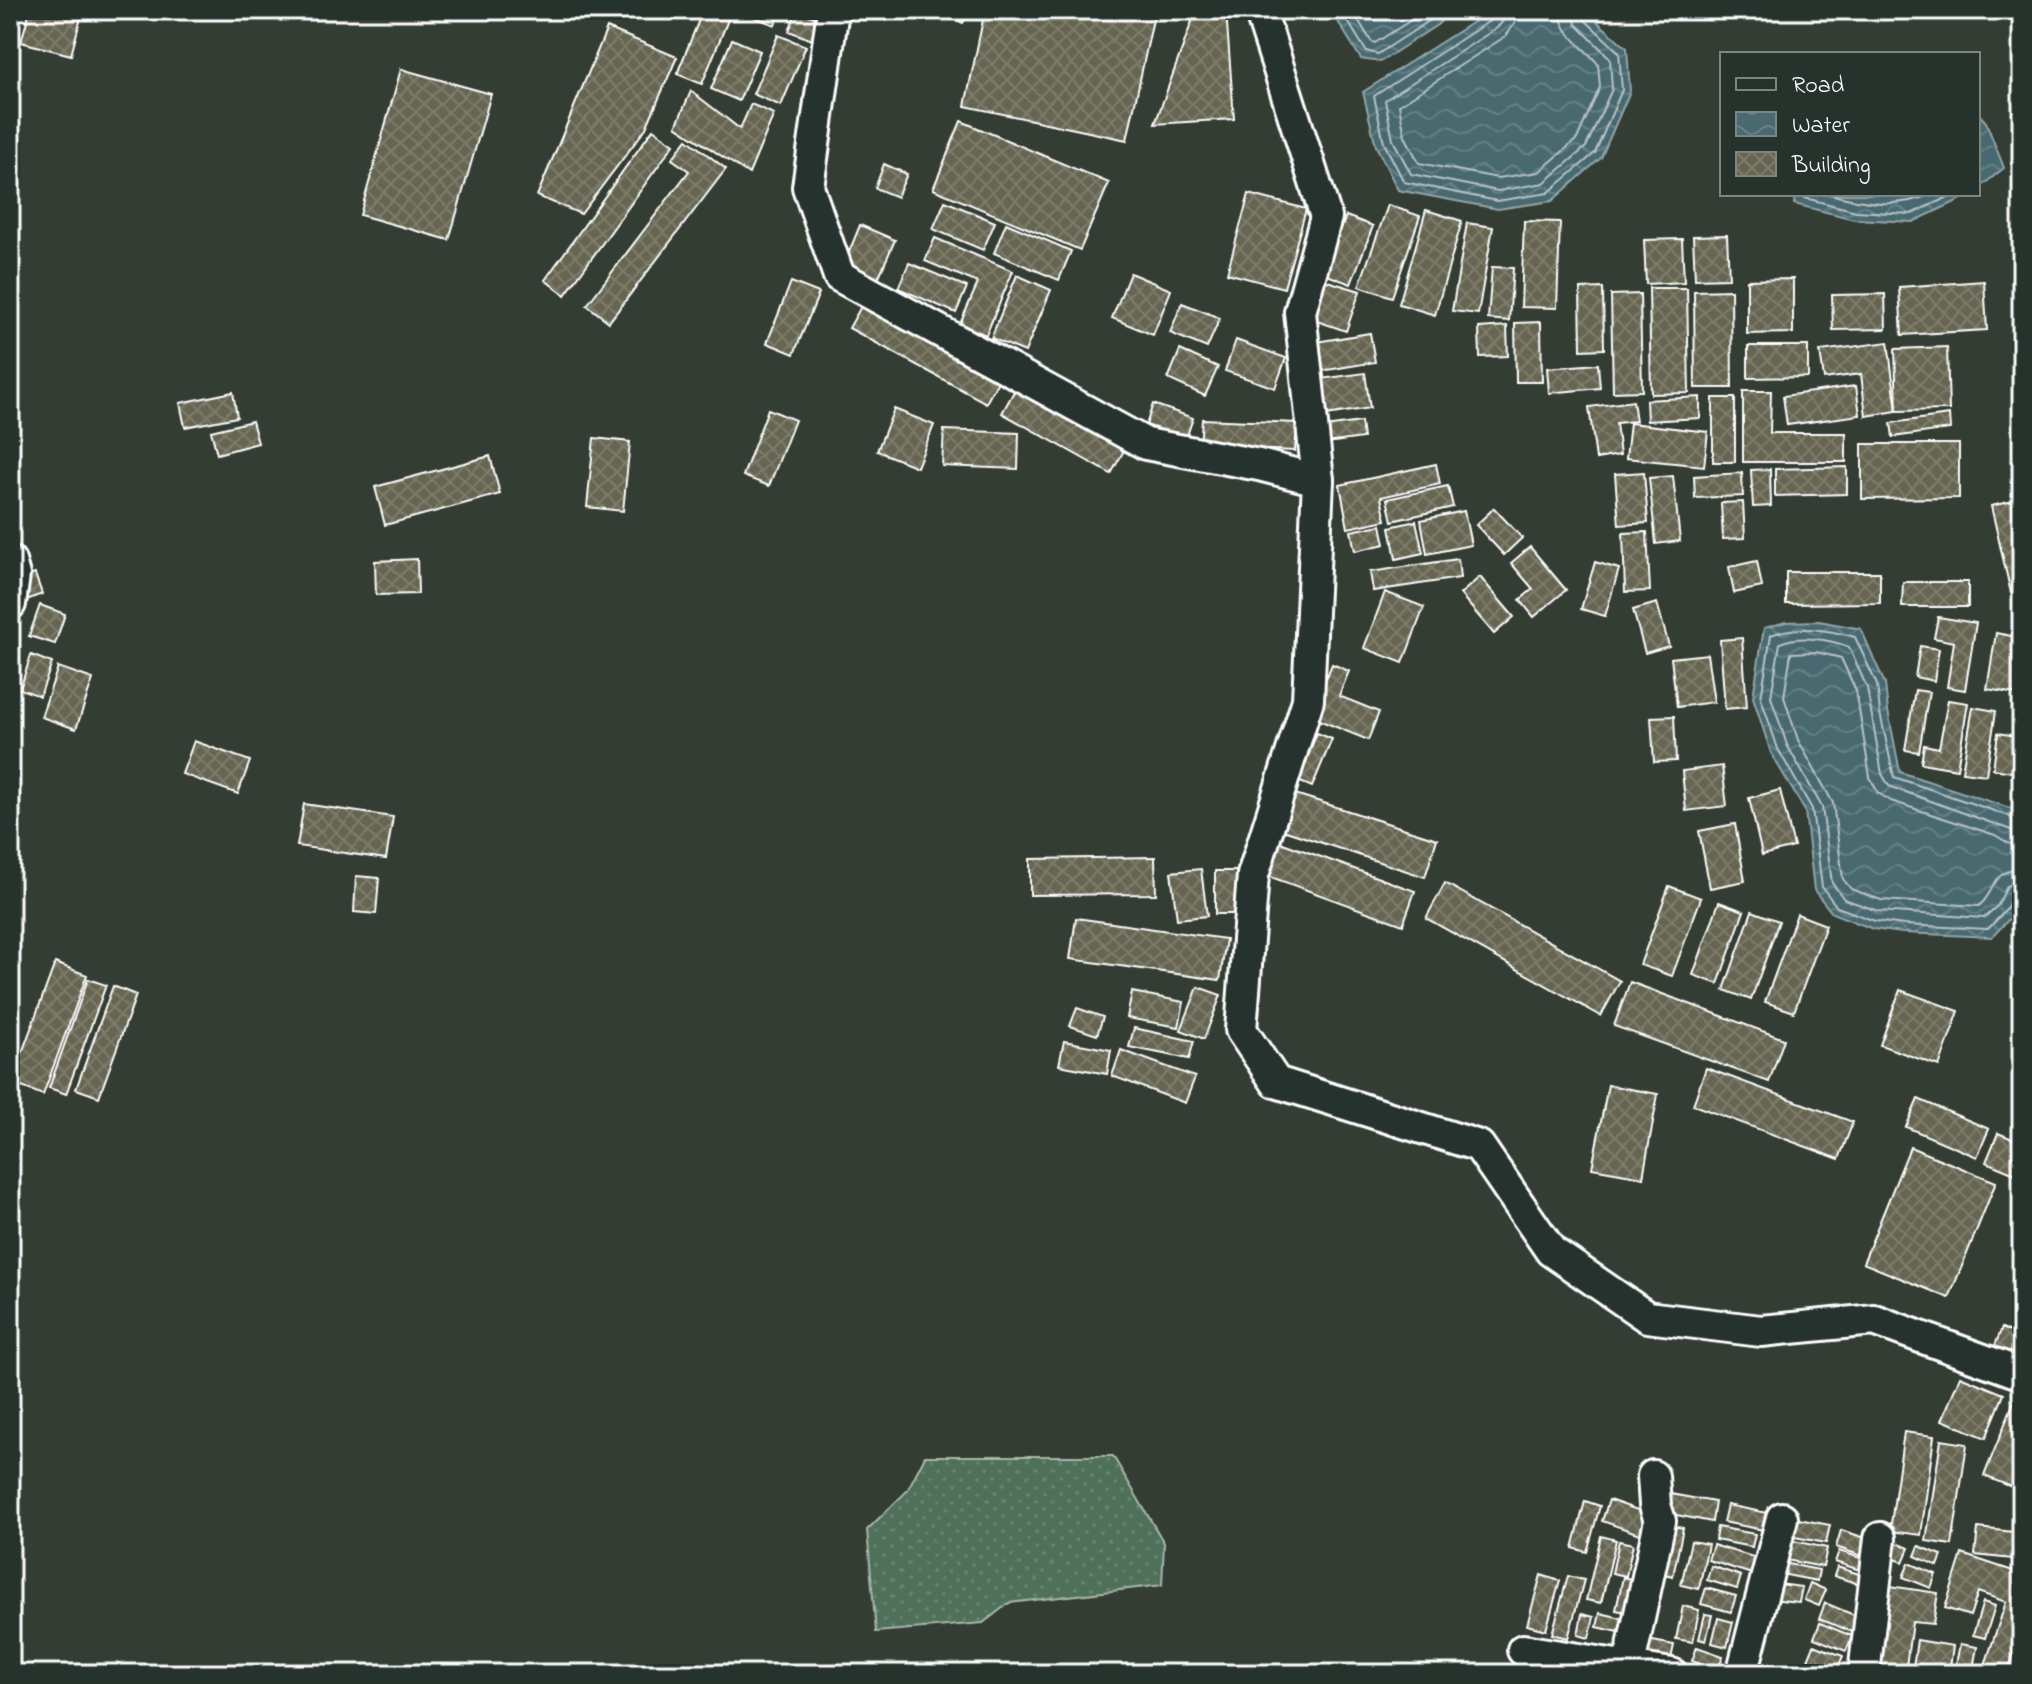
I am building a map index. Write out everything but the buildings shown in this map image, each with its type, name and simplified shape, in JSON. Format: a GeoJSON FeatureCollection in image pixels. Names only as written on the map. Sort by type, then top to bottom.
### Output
{"type":"FeatureCollection","features":[{"type":"Feature","properties":{"kind":"street"},"geometry":{"type":"LineString","coordinates":[[833,10],[808,187],[839,276],[1146,444],[1259,465],[1318,480]]}},
{"type":"Feature","properties":{"kind":"street"},"geometry":{"type":"LineString","coordinates":[[1260,10],[1326,217],[1300,312],[1318,480],[1308,700],[1253,875],[1241,1030],[1276,1082],[1479,1146],[1551,1251],[1647,1317],[1761,1331],[1874,1320],[2022,1374]]}},
{"type":"Feature","properties":{"kind":"street"},"geometry":{"type":"LineString","coordinates":[[10,561],[14,575],[10,604]]}},
{"type":"Feature","properties":{"kind":"street"},"geometry":{"type":"LineString","coordinates":[[1628,1670],[1660,1521],[1655,1505],[1653,1476]]}},
{"type":"Feature","properties":{"kind":"street"},"geometry":{"type":"LineString","coordinates":[[1742,1674],[1782,1518]]}},
{"type":"Feature","properties":{"kind":"street"},"geometry":{"type":"LineString","coordinates":[[1864,1674],[1880,1538]]}},
{"type":"Feature","properties":{"kind":"street"},"geometry":{"type":"LineString","coordinates":[[1523,1650],[1628,1670],[1672,1674]]}},
{"type":"Feature","properties":{"kind":"green space"},"geometry":{"type":"Polygon","coordinates":[[[925,1456],[1113,1456],[1164,1543],[1162,1585],[1009,1603],[983,1623],[876,1632],[867,1530],[907,1491],[925,1456]]]}},
{"type":"Feature","properties":{"kind":"water"},"geometry":{"type":"Polygon","coordinates":[[[1331,10],[1453,10],[1437,25],[1380,62],[1361,59],[1331,10]]]}},
{"type":"Feature","properties":{"kind":"water"},"geometry":{"type":"Polygon","coordinates":[[[1492,10],[1584,10],[1627,48],[1630,91],[1601,158],[1552,201],[1498,209],[1398,190],[1376,146],[1363,92],[1492,10]]]}},
{"type":"Feature","properties":{"kind":"water"},"geometry":{"type":"Polygon","coordinates":[[[1980,115],[1986,122],[2004,168],[1980,187],[1980,115]]]}},
{"type":"Feature","properties":{"kind":"water"},"geometry":{"type":"Polygon","coordinates":[[[1795,196],[1968,196],[1913,222],[1854,219],[1794,204],[1795,196]]]}},
{"type":"Feature","properties":{"kind":"water"},"geometry":{"type":"Polygon","coordinates":[[[1819,621],[1861,629],[1885,684],[1900,772],[2016,810],[2022,821],[2022,888],[2014,914],[1992,937],[1873,929],[1832,913],[1814,890],[1805,811],[1771,753],[1753,697],[1764,628],[1786,622],[1819,621]]]}}]}
